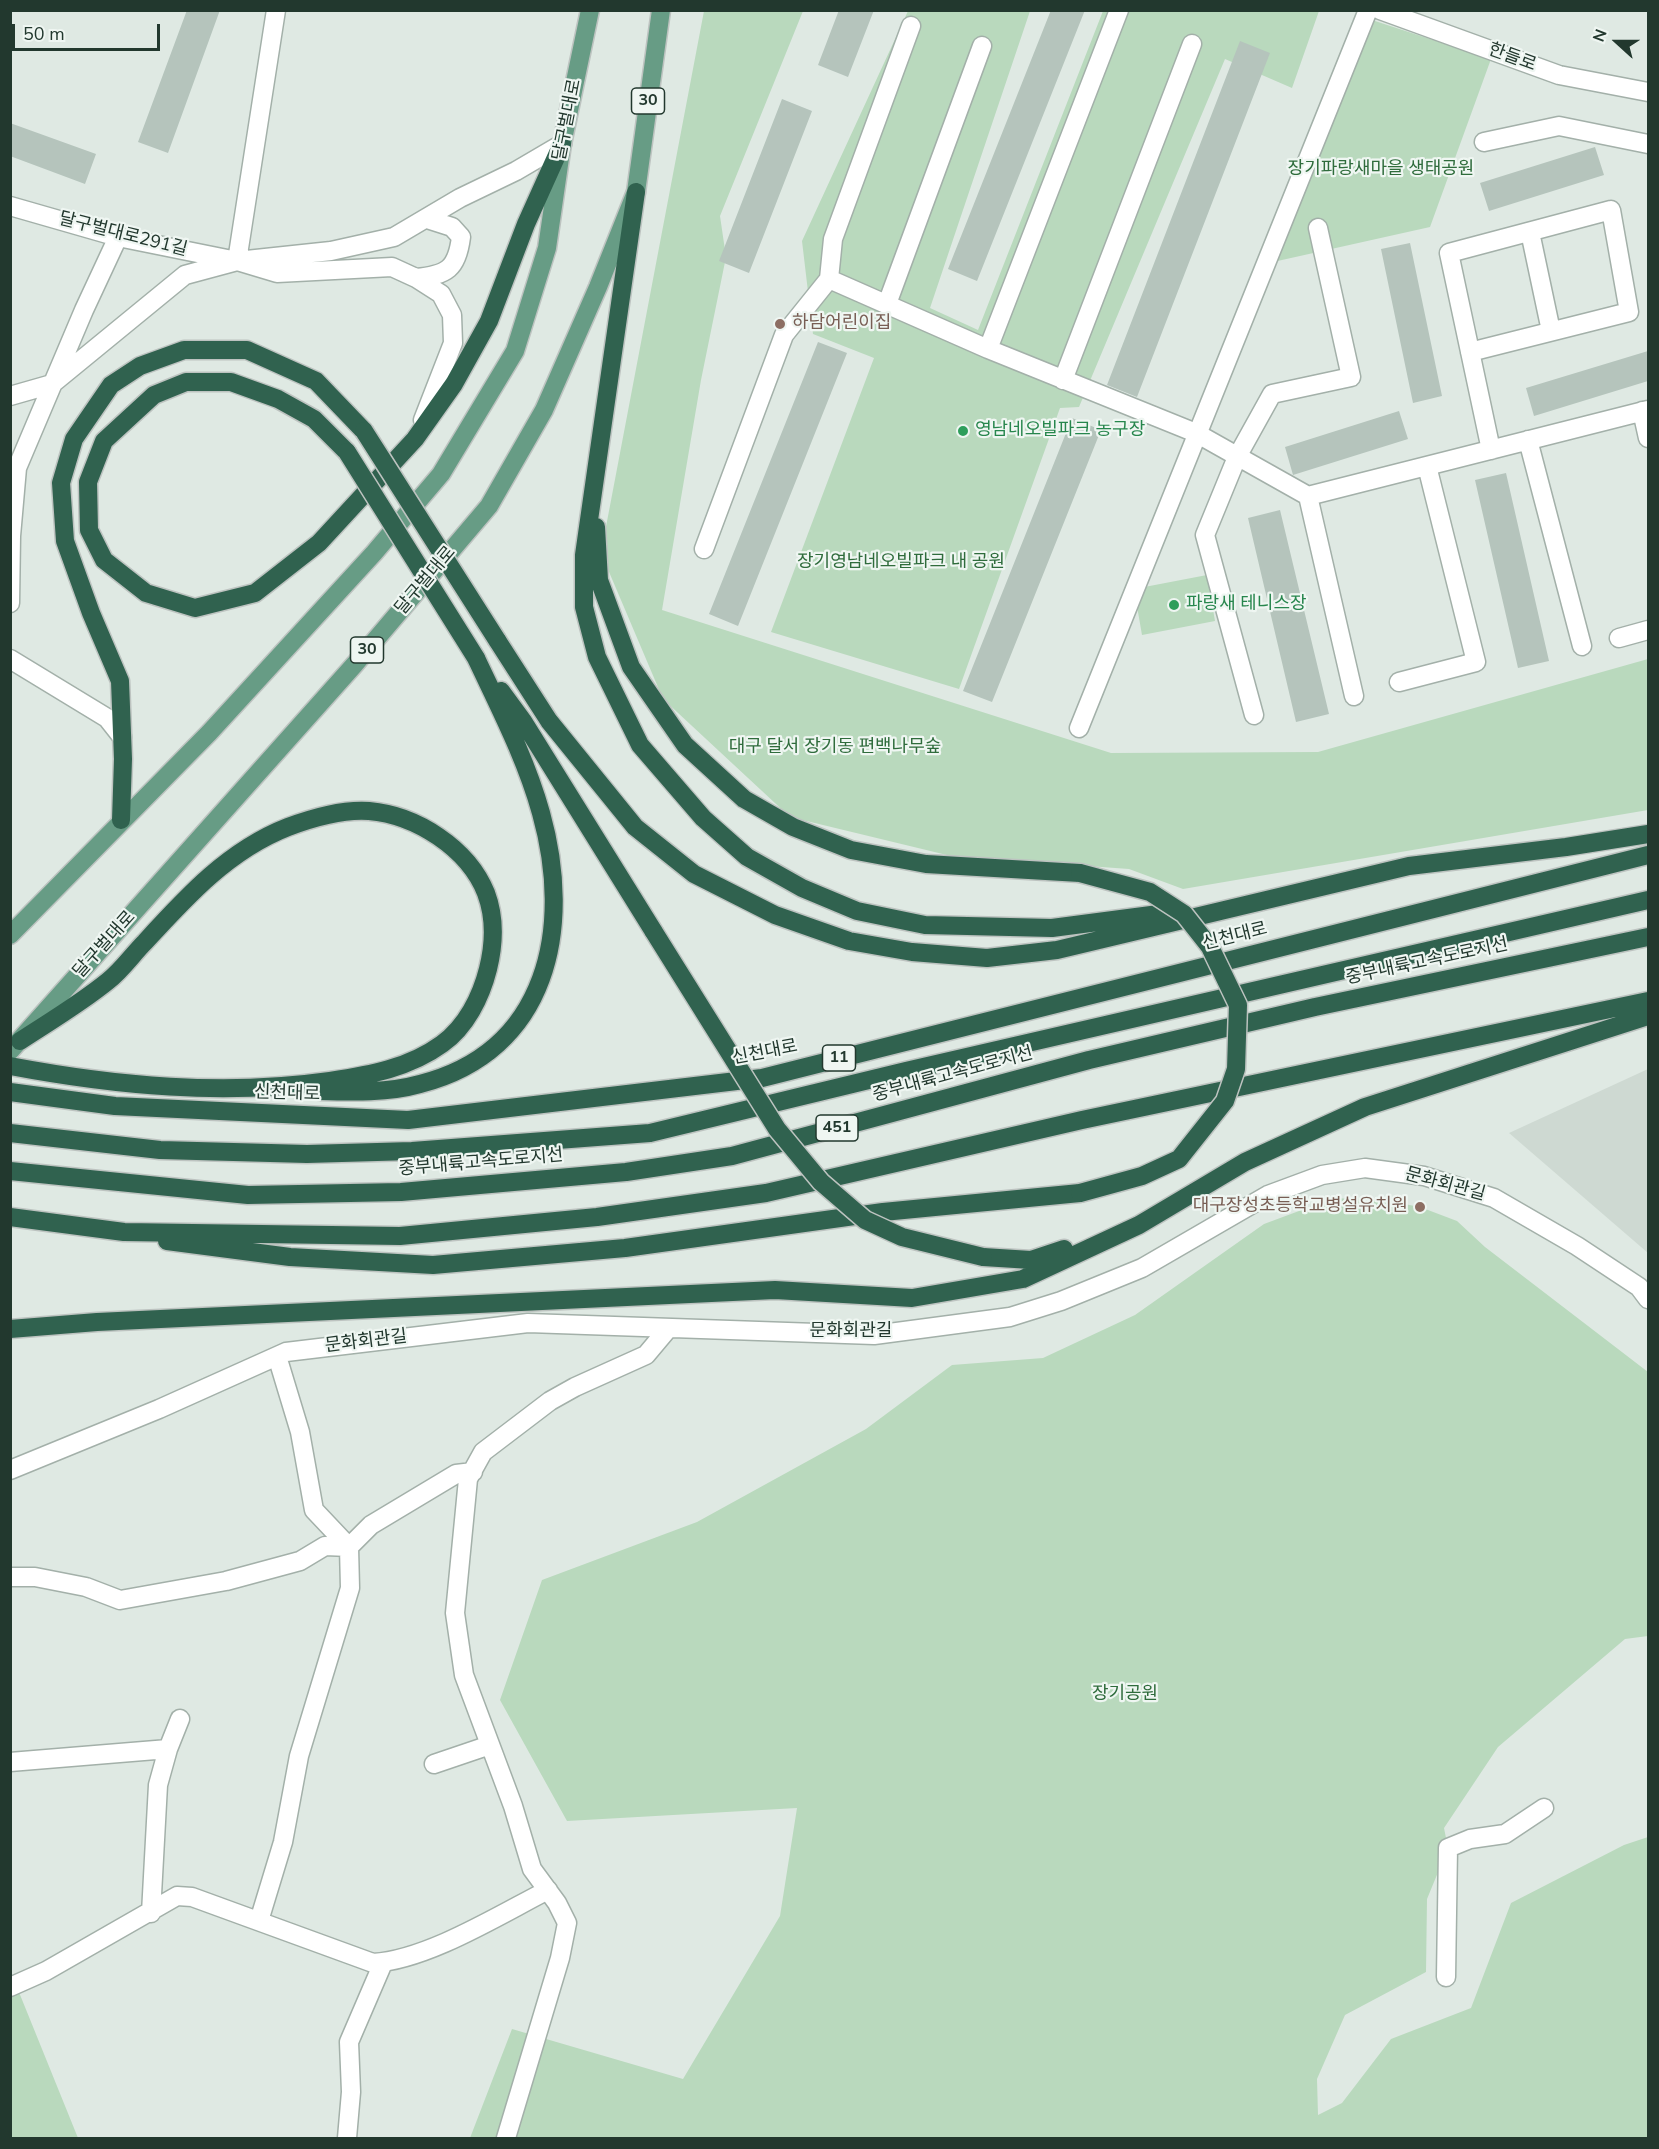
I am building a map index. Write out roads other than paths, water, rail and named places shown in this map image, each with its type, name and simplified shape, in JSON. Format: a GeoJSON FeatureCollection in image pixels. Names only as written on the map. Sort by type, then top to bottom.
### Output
{"type":"FeatureCollection","features":[{"type":"Feature","properties":{"kind":"highway"},"geometry":{"type":"LineString","coordinates":[[562,144],[526,224],[489,321],[454,384],[415,439],[319,543],[255,593],[195,608],[146,593],[104,560],[89,530],[88,482],[104,441],[154,395],[186,382],[231,382],[278,399],[314,419],[347,452],[476,658],[523,721],[777,1129],[821,1182],[865,1220],[902,1238],[983,1257],[1031,1260],[1139,1225]]}},
{"type":"Feature","properties":{"kind":"highway"},"geometry":{"type":"LineString","coordinates":[[636,192],[584,555],[584,607],[597,657],[640,745],[703,818],[747,857],[802,888],[857,911],[925,925],[1052,928],[1274,898]]}},
{"type":"Feature","properties":{"kind":"highway"},"geometry":{"type":"LineString","coordinates":[[121,820],[120,681],[91,613],[65,540],[61,483],[74,439],[111,385],[140,366],[184,350],[247,350],[316,381],[364,431],[549,721],[635,827],[694,874],[775,915],[849,941],[912,952],[987,958],[1057,950],[1409,866],[1566,847],[1648,834]]}},
{"type":"Feature","properties":{"kind":"highway"},"geometry":{"type":"LineString","coordinates":[[10,1216],[124,1232],[194,1246],[290,1257],[432,1265],[625,1248],[884,1212],[1080,1193],[1142,1176],[1179,1159],[1225,1101],[1236,1069],[1238,1005],[1210,947],[1184,915],[1150,892],[1080,873],[926,864],[851,850],[793,827],[744,799],[685,745],[631,667],[599,580],[594,494]]}},
{"type":"Feature","properties":{"kind":"highway"},"geometry":{"type":"LineString","coordinates":[[10,1066],[67,1077],[129,1085],[347,1092],[392,1089],[445,1076],[474,1061],[497,1043],[518,1022],[534,996],[547,964],[554,930],[555,892],[542,814],[523,757],[476,658]]}},
{"type":"Feature","properties":{"kind":"highway"},"geometry":{"type":"LineString","coordinates":[[15,1046],[109,980],[184,899],[227,860],[257,841],[315,818],[366,811],[388,814],[432,832],[469,866],[485,890],[490,906],[493,931],[487,971],[477,1001],[460,1027],[443,1044],[398,1068],[357,1077],[273,1089]]}},
{"type":"Feature","properties":{"kind":"highway","name":"신천대로"},"geometry":{"type":"LineString","coordinates":[[10,1092],[115,1106],[408,1120],[762,1078],[1648,855]]}},
{"type":"Feature","properties":{"kind":"highway","name":"중부내륙고속도로지선"},"geometry":{"type":"LineString","coordinates":[[10,1133],[160,1150],[307,1154],[412,1151],[650,1133],[975,1054],[1648,900]]}},
{"type":"Feature","properties":{"kind":"highway","name":"중부내륙고속도로지선"},"geometry":{"type":"LineString","coordinates":[[10,1171],[248,1195],[401,1192],[626,1172],[732,1156],[1089,1060],[1314,1007],[1648,937]]}},
{"type":"Feature","properties":{"kind":"highway"},"geometry":{"type":"LineString","coordinates":[[124,1232],[400,1236],[597,1217],[766,1193],[1082,1120],[1648,1001]]}},
{"type":"Feature","properties":{"kind":"highway"},"geometry":{"type":"LineString","coordinates":[[10,1329],[97,1322],[775,1290],[912,1298],[1023,1279],[1139,1225],[1245,1162],[1365,1107],[1648,1016]]}},
{"type":"Feature","properties":{"kind":"main road","name":"달구벌대로"},"geometry":{"type":"LineString","coordinates":[[10,935],[209,733],[374,553],[441,474],[515,351],[547,248],[562,144],[590,10]]}},
{"type":"Feature","properties":{"kind":"main road","name":"달구벌대로"},"geometry":{"type":"LineString","coordinates":[[15,1046],[348,673],[489,506],[544,410],[598,287],[636,192],[661,10]]}},
{"type":"Feature","properties":{"kind":"street"},"geometry":{"type":"LineString","coordinates":[[237,261],[276,10]]}},
{"type":"Feature","properties":{"kind":"street"},"geometry":{"type":"LineString","coordinates":[[988,349],[1119,10]]}},
{"type":"Feature","properties":{"kind":"street"},"geometry":{"type":"LineString","coordinates":[[1079,728],[1368,10]]}},
{"type":"Feature","properties":{"kind":"street","name":"한들로"},"geometry":{"type":"LineString","coordinates":[[1380,10],[1559,75],[1648,92]]}},
{"type":"Feature","properties":{"kind":"street"},"geometry":{"type":"LineString","coordinates":[[704,549],[784,335],[829,279],[832,239],[911,26]]}},
{"type":"Feature","properties":{"kind":"street"},"geometry":{"type":"LineString","coordinates":[[1063,380],[1192,44]]}},
{"type":"Feature","properties":{"kind":"street"},"geometry":{"type":"LineString","coordinates":[[887,304],[982,46]]}},
{"type":"Feature","properties":{"kind":"street"},"geometry":{"type":"LineString","coordinates":[[1484,142],[1559,126],[1648,144]]}},
{"type":"Feature","properties":{"kind":"street"},"geometry":{"type":"LineString","coordinates":[[10,396],[52,384],[185,275],[237,261],[332,250],[394,237],[428,219],[460,198],[516,171],[562,144]]}},
{"type":"Feature","properties":{"kind":"street","name":"달구벌대로291길"},"geometry":{"type":"LineString","coordinates":[[10,206],[118,237],[237,261]]}},
{"type":"Feature","properties":{"kind":"street"},"geometry":{"type":"LineString","coordinates":[[1470,352],[1629,312],[1611,210],[1449,253],[1470,352],[1491,450]]}},
{"type":"Feature","properties":{"kind":"street"},"geometry":{"type":"LineString","coordinates":[[416,278],[440,276],[452,264],[459,250],[461,237],[452,227],[428,219]]}},
{"type":"Feature","properties":{"kind":"street"},"geometry":{"type":"LineString","coordinates":[[1254,715],[1205,535],[1237,457],[1272,394],[1351,377],[1318,228]]}},
{"type":"Feature","properties":{"kind":"street"},"geometry":{"type":"LineString","coordinates":[[1530,232],[1551,332]]}},
{"type":"Feature","properties":{"kind":"street"},"geometry":{"type":"LineString","coordinates":[[10,603],[11,536],[17,468],[118,237]]}},
{"type":"Feature","properties":{"kind":"street"},"geometry":{"type":"LineString","coordinates":[[237,261],[277,273],[392,267],[416,278],[441,294],[452,315],[453,343],[435,394],[415,439]]}},
{"type":"Feature","properties":{"kind":"street"},"geometry":{"type":"LineString","coordinates":[[829,279],[988,349],[1196,433],[1308,496],[1645,411],[1648,438]]}},
{"type":"Feature","properties":{"kind":"street"},"geometry":{"type":"LineString","coordinates":[[1528,440],[1582,646]]}},
{"type":"Feature","properties":{"kind":"street"},"geometry":{"type":"LineString","coordinates":[[1399,682],[1476,662],[1428,466]]}},
{"type":"Feature","properties":{"kind":"street"},"geometry":{"type":"LineString","coordinates":[[1308,496],[1353,696]]}},
{"type":"Feature","properties":{"kind":"street"},"geometry":{"type":"LineString","coordinates":[[1619,638],[1648,630]]}},
{"type":"Feature","properties":{"kind":"street"},"geometry":{"type":"LineString","coordinates":[[10,659],[107,718],[122,737]]}},
{"type":"Feature","properties":{"kind":"street","name":"문화회관길"},"geometry":{"type":"LineString","coordinates":[[10,1470],[286,1352],[528,1323],[667,1330],[874,1335],[1010,1317],[1061,1301],[1142,1268],[1268,1195],[1322,1175],[1365,1168],[1424,1176],[1494,1198],[1621,1275],[1638,1287],[1648,1299]]}},
{"type":"Feature","properties":{"kind":"street"},"geometry":{"type":"LineString","coordinates":[[506,2139],[560,1958],[567,1923],[548,1890],[532,1869],[464,1675],[455,1613],[468,1479],[483,1452],[550,1401],[575,1387],[646,1355],[667,1330]]}},
{"type":"Feature","properties":{"kind":"street"},"geometry":{"type":"LineString","coordinates":[[259,1921],[283,1842],[299,1756],[350,1588],[349,1547],[314,1510],[300,1432],[277,1356]]}},
{"type":"Feature","properties":{"kind":"street"},"geometry":{"type":"LineString","coordinates":[[10,1577],[35,1577],[86,1587],[120,1600],[226,1581],[300,1561],[325,1546],[349,1547],[371,1525],[456,1474],[472,1472]]}},
{"type":"Feature","properties":{"kind":"street"},"geometry":{"type":"LineString","coordinates":[[151,1913],[158,1785],[168,1749],[180,1719]]}},
{"type":"Feature","properties":{"kind":"street"},"geometry":{"type":"LineString","coordinates":[[434,1764],[490,1745]]}},
{"type":"Feature","properties":{"kind":"street"},"geometry":{"type":"LineString","coordinates":[[10,1762],[168,1749]]}},
{"type":"Feature","properties":{"kind":"street"},"geometry":{"type":"LineString","coordinates":[[1446,1977],[1448,1848],[1470,1839],[1505,1834],[1544,1808]]}},
{"type":"Feature","properties":{"kind":"street"},"geometry":{"type":"LineString","coordinates":[[10,1987],[46,1971],[151,1913],[177,1896],[192,1897],[373,1963],[383,1963],[392,1962],[452,1939],[548,1890]]}},
{"type":"Feature","properties":{"kind":"street"},"geometry":{"type":"LineString","coordinates":[[347,2139],[351,2092],[349,2042],[383,1963]]}},
{"type":"Feature","properties":{"kind":"place","name":"하담어린이집"},"geometry":{"type":"Point","coordinates":[780,324]}},
{"type":"Feature","properties":{"kind":"place","name":"영남네오빌파크 농구장"},"geometry":{"type":"Point","coordinates":[963,431]}},
{"type":"Feature","properties":{"kind":"place","name":"파랑새 테니스장"},"geometry":{"type":"Point","coordinates":[1174,605]}},
{"type":"Feature","properties":{"kind":"place","name":"대구장성초등학교병설유치원"},"geometry":{"type":"Point","coordinates":[1420,1207]}},
{"type":"Feature","properties":{"kind":"park label","name":"장기파랑새마을 생태공원"},"geometry":{"type":"Point","coordinates":[1381,170]}},
{"type":"Feature","properties":{"kind":"park label","name":"장기영남네오빌파크 내 공원"},"geometry":{"type":"Point","coordinates":[901,563]}},
{"type":"Feature","properties":{"kind":"park label","name":"대구 달서 장기동 편백나무숲"},"geometry":{"type":"Point","coordinates":[835,748]}},
{"type":"Feature","properties":{"kind":"park label","name":"장기공원"},"geometry":{"type":"Point","coordinates":[1125,1695]}}]}
